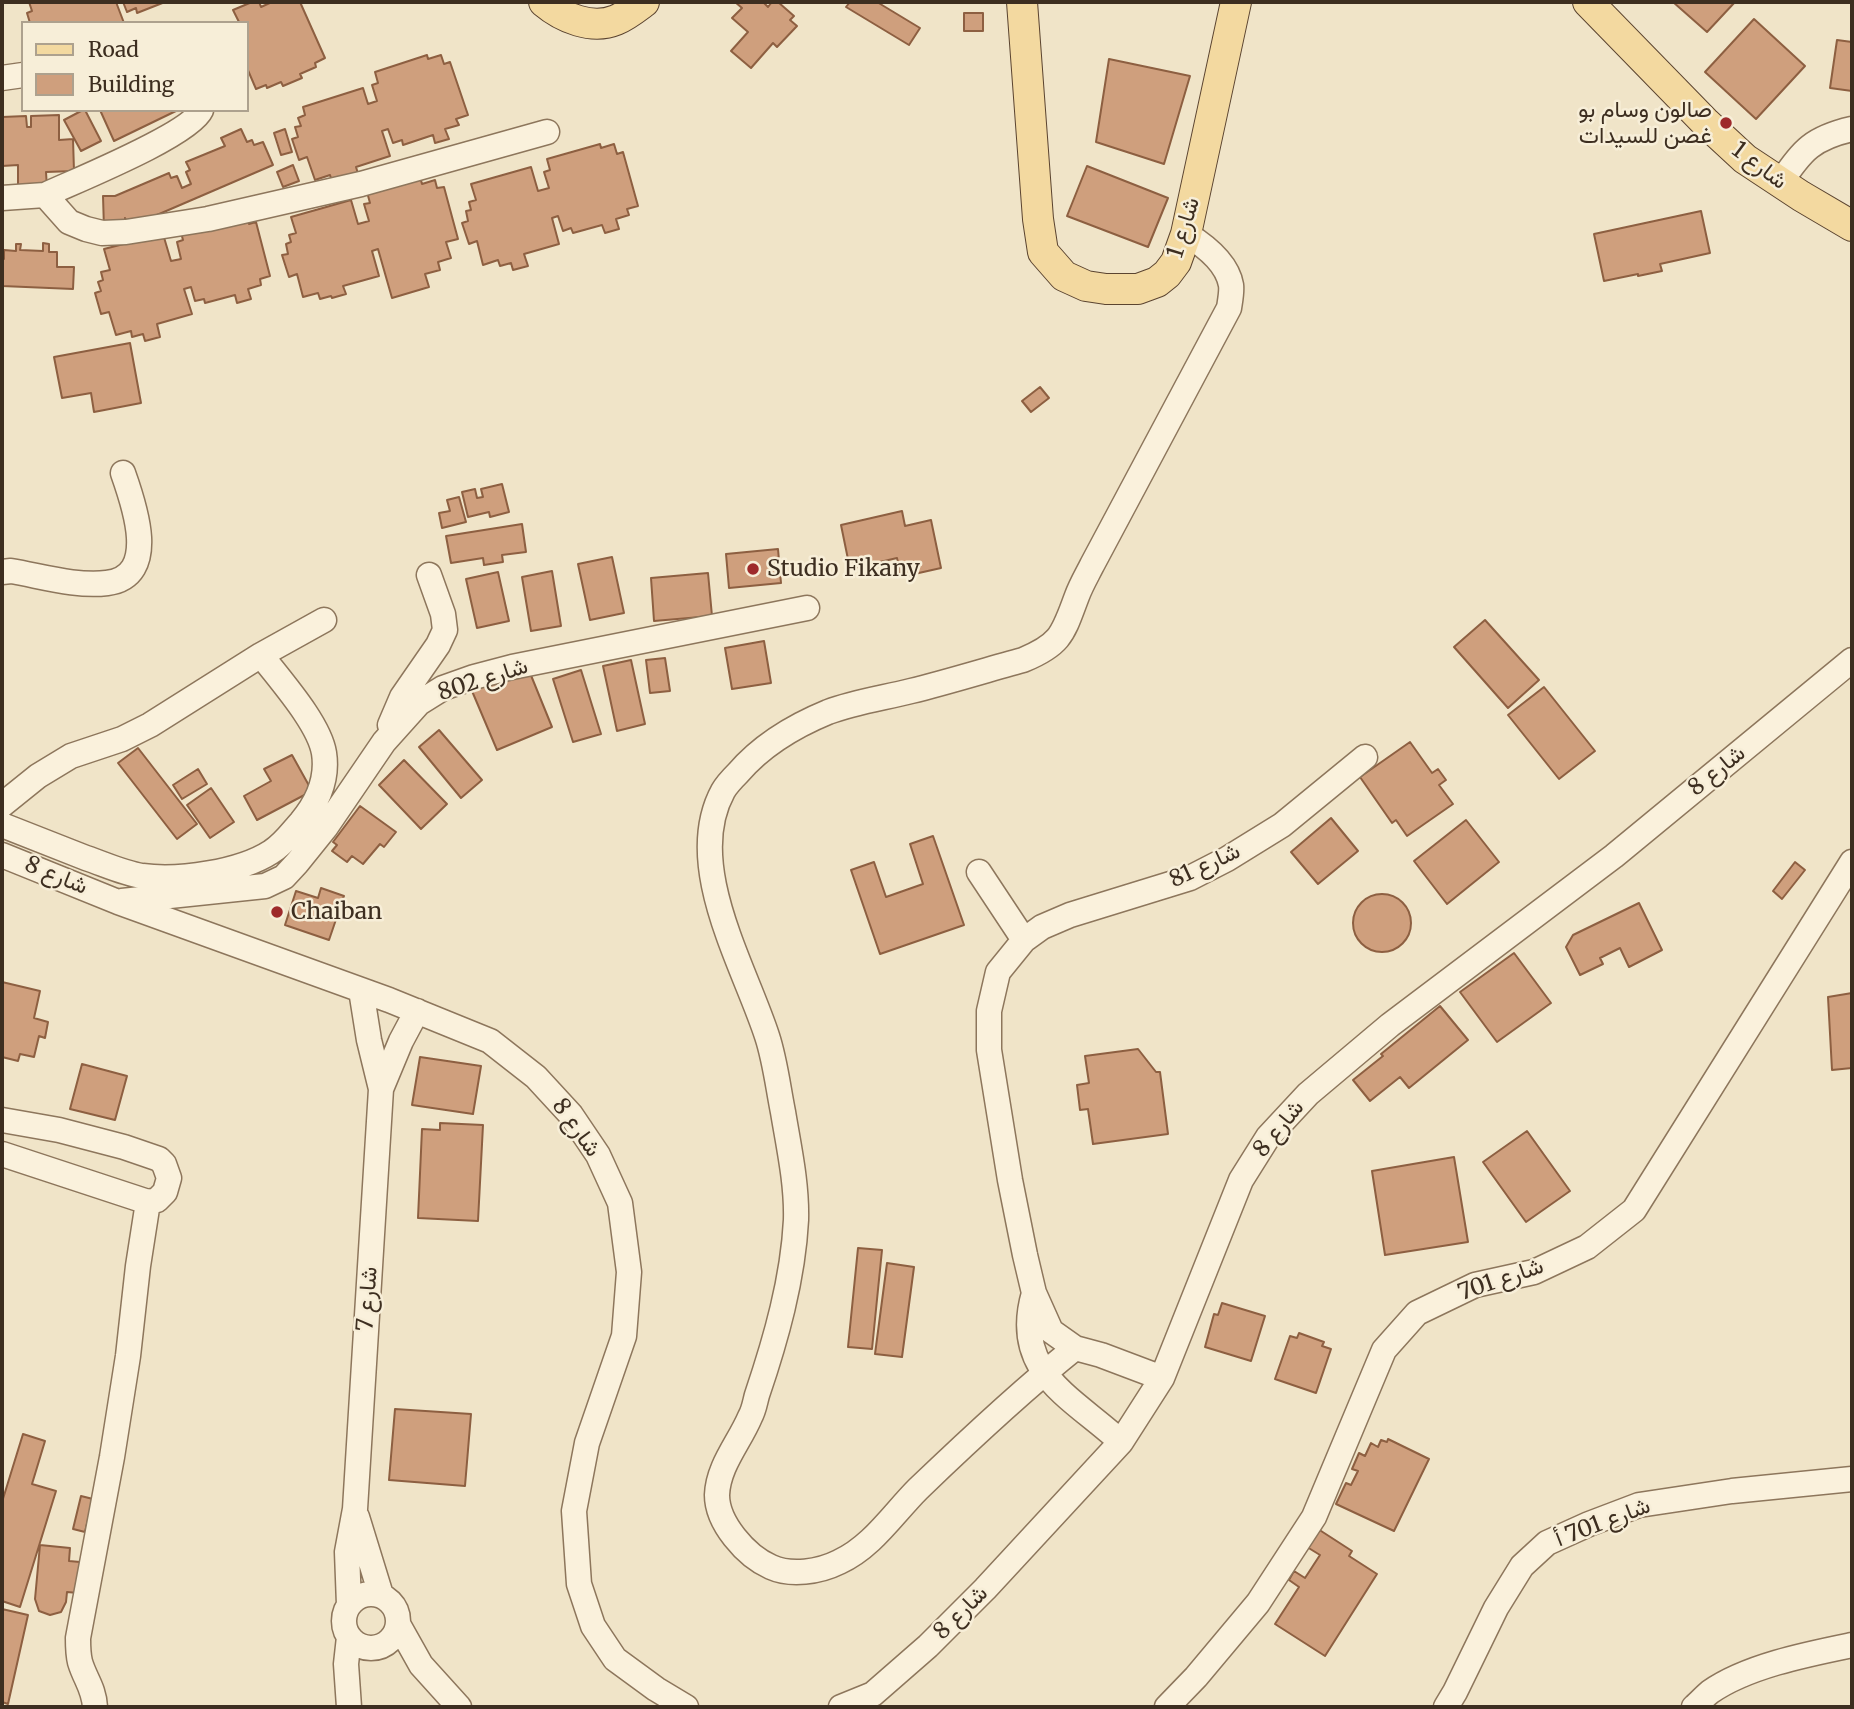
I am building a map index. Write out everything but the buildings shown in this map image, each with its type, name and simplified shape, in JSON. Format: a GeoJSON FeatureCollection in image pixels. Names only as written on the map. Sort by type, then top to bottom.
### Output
{"type":"FeatureCollection","features":[{"type":"Feature","properties":{"kind":"main road"},"geometry":{"type":"LineString","coordinates":[[544,2],[555,11],[585,24],[615,21],[645,2]]}},
{"type":"Feature","properties":{"kind":"main road","name":"شارع 1"},"geometry":{"type":"LineString","coordinates":[[1022,2],[1038,219],[1043,252],[1064,276],[1086,286],[1106,289],[1138,289],[1157,282],[1176,261],[1186,234],[1236,2]]}},
{"type":"Feature","properties":{"kind":"main road","name":"شارع 1"},"geometry":{"type":"LineString","coordinates":[[1588,2],[1705,122],[1745,159],[1852,226]]}},
{"type":"Feature","properties":{"kind":"street"},"geometry":{"type":"LineString","coordinates":[[2,78],[21,75]]}},
{"type":"Feature","properties":{"kind":"street"},"geometry":{"type":"LineString","coordinates":[[2,198],[45,195],[176,134],[198,117],[200,112]]}},
{"type":"Feature","properties":{"kind":"street"},"geometry":{"type":"LineString","coordinates":[[1781,183],[1796,160],[1811,145],[1833,133],[1852,129]]}},
{"type":"Feature","properties":{"kind":"street"},"geometry":{"type":"LineString","coordinates":[[45,195],[69,222],[102,233],[126,232],[208,219],[338,190],[547,132]]}},
{"type":"Feature","properties":{"kind":"street"},"geometry":{"type":"LineString","coordinates":[[1075,1348],[988,1422],[860,1549],[840,1562],[816,1571],[790,1571],[772,1567],[747,1551],[732,1534],[721,1517],[717,1499],[719,1479],[751,1415],[766,1371],[786,1292],[795,1231],[796,1201],[792,1164],[769,1039],[738,962],[712,875],[709,848],[711,822],[724,789],[751,757],[782,734],[828,712],[1023,660],[1042,652],[1061,635],[1092,565],[1229,308],[1231,285],[1226,271],[1202,243],[1186,234]]}},
{"type":"Feature","properties":{"kind":"street"},"geometry":{"type":"LineString","coordinates":[[2,572],[11,571],[86,583],[109,583],[121,579],[132,570],[138,556],[140,534],[123,473]]}},
{"type":"Feature","properties":{"kind":"street"},"geometry":{"type":"LineString","coordinates":[[384,742],[402,697],[438,645],[445,630],[443,614],[429,575]]}},
{"type":"Feature","properties":{"kind":"street","name":"شارع 802"},"geometry":{"type":"LineString","coordinates":[[118,902],[265,886],[284,877],[326,827],[384,742],[419,703],[443,688],[474,677],[570,654],[807,608]]}},
{"type":"Feature","properties":{"kind":"street"},"geometry":{"type":"LineString","coordinates":[[2,805],[38,776],[71,756],[121,739],[150,725],[261,655],[324,620]]}},
{"type":"Feature","properties":{"kind":"street"},"geometry":{"type":"LineString","coordinates":[[2,825],[143,876],[179,876],[236,868],[274,851],[310,811],[321,789],[325,770],[324,751],[311,722],[261,655]]}},
{"type":"Feature","properties":{"kind":"street","name":"شارع 8"},"geometry":{"type":"LineString","coordinates":[[841,1707],[873,1694],[928,1646],[985,1589],[1121,1442],[1162,1378],[1241,1180],[1268,1138],[1308,1094],[1390,1025],[1614,856],[1852,660]]}},
{"type":"Feature","properties":{"kind":"street","name":"شارع 81"},"geometry":{"type":"LineString","coordinates":[[1162,1378],[1075,1348],[1051,1331],[1034,1293],[1013,1192],[989,1050],[989,1011],[998,972],[1024,940],[1042,927],[1070,915],[1190,878],[1227,859],[1282,825],[1365,757]]}},
{"type":"Feature","properties":{"kind":"street","name":"شارع 8"},"geometry":{"type":"LineString","coordinates":[[2,855],[118,902],[361,989],[489,1041],[536,1077],[571,1115],[598,1155],[620,1203],[628,1272],[624,1336],[587,1443],[574,1511],[579,1584],[593,1626],[615,1659],[686,1707]]}},
{"type":"Feature","properties":{"kind":"street","name":"شارع 701"},"geometry":{"type":"LineString","coordinates":[[1167,1707],[1258,1603],[1314,1517],[1384,1350],[1417,1313],[1475,1285],[1534,1272],[1545,1267],[1587,1247],[1634,1210],[1852,862]]}},
{"type":"Feature","properties":{"kind":"street"},"geometry":{"type":"LineString","coordinates":[[979,872],[1024,940]]}},
{"type":"Feature","properties":{"kind":"street"},"geometry":{"type":"LineString","coordinates":[[361,989],[369,1040],[381,1089]]}},
{"type":"Feature","properties":{"kind":"street"},"geometry":{"type":"LineString","coordinates":[[381,1089],[417,1011]]}},
{"type":"Feature","properties":{"kind":"street","name":"شارع 7"},"geometry":{"type":"LineString","coordinates":[[349,1605],[347,1552],[355,1509],[381,1089]]}},
{"type":"Feature","properties":{"kind":"street"},"geometry":{"type":"LineString","coordinates":[[2,1120],[60,1130],[124,1147],[159,1160],[164,1164],[169,1178],[165,1192],[157,1200],[148,1202],[2,1154]]}},
{"type":"Feature","properties":{"kind":"street"},"geometry":{"type":"LineString","coordinates":[[95,1707],[92,1688],[78,1653],[78,1638],[116,1432],[148,1202]]}},
{"type":"Feature","properties":{"kind":"street","name":"شارع 81"},"geometry":{"type":"LineString","coordinates":[[1034,1293],[1028,1312],[1028,1332],[1035,1356],[1044,1373],[1064,1394],[1121,1442]]}},
{"type":"Feature","properties":{"kind":"street","name":"شارع 701 أ"},"geometry":{"type":"LineString","coordinates":[[1446,1707],[1496,1608],[1522,1566],[1547,1544],[1639,1505],[1732,1491],[1852,1479]]}},
{"type":"Feature","properties":{"kind":"street","name":"شارع 7"},"geometry":{"type":"LineString","coordinates":[[355,1509],[382,1595]]}},
{"type":"Feature","properties":{"kind":"street"},"geometry":{"type":"LineString","coordinates":[[348,1696],[386,1639],[397,1612],[391,1602],[382,1595],[358,1597],[349,1605],[344,1615],[344,1627],[349,1637],[360,1646],[386,1639]]}},
{"type":"Feature","properties":{"kind":"street"},"geometry":{"type":"LineString","coordinates":[[348,1696],[346,1664],[349,1637]]}},
{"type":"Feature","properties":{"kind":"street"},"geometry":{"type":"LineString","coordinates":[[386,1639],[421,1665],[460,1707]]}},
{"type":"Feature","properties":{"kind":"street"},"geometry":{"type":"LineString","coordinates":[[1694,1707],[1710,1692],[1741,1676],[1796,1657],[1852,1645]]}},
{"type":"Feature","properties":{"kind":"place","name":"صالون وسام بو غصن للسيدات"},"geometry":{"type":"Point","coordinates":[1726,123]}},
{"type":"Feature","properties":{"kind":"place","name":"Studio Fikany"},"geometry":{"type":"Point","coordinates":[753,569]}},
{"type":"Feature","properties":{"kind":"place","name":"Chaiban"},"geometry":{"type":"Point","coordinates":[277,912]}}]}
